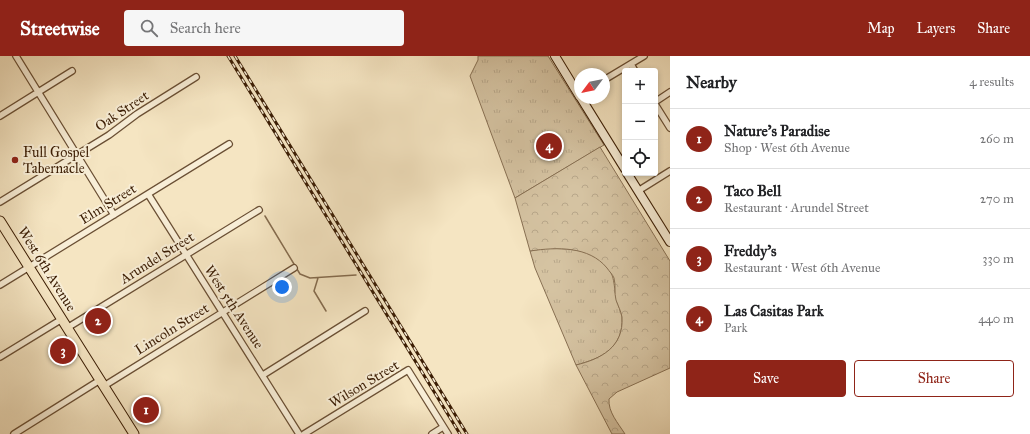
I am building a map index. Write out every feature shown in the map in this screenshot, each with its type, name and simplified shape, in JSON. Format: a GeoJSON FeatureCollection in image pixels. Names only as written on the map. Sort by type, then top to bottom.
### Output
{"type":"FeatureCollection","features":[{"type":"Feature","properties":{"kind":"main road"},"geometry":{"type":"LineString","coordinates":[[555,56],[574,86]]}},
{"type":"Feature","properties":{"kind":"main road"},"geometry":{"type":"LineString","coordinates":[[585,104],[622,165]]}},
{"type":"Feature","properties":{"kind":"main road"},"geometry":{"type":"LineString","coordinates":[[629,176],[670,242]]}},
{"type":"Feature","properties":{"kind":"main road","name":"West 6th Avenue"},"geometry":{"type":"LineString","coordinates":[[0,221],[134,434]]}},
{"type":"Feature","properties":{"kind":"street"},"geometry":{"type":"LineString","coordinates":[[16,56],[114,215]]}},
{"type":"Feature","properties":{"kind":"street"},"geometry":{"type":"LineString","coordinates":[[610,76],[644,56]]}},
{"type":"Feature","properties":{"kind":"street"},"geometry":{"type":"LineString","coordinates":[[631,64],[633,68]]}},
{"type":"Feature","properties":{"kind":"street"},"geometry":{"type":"LineString","coordinates":[[0,116],[72,71]]}},
{"type":"Feature","properties":{"kind":"street","name":"Oak Street"},"geometry":{"type":"LineString","coordinates":[[0,202],[109,135],[136,114],[196,77]]}},
{"type":"Feature","properties":{"kind":"street"},"geometry":{"type":"LineString","coordinates":[[658,101],[670,92]]}},
{"type":"Feature","properties":{"kind":"street"},"geometry":{"type":"LineString","coordinates":[[656,104],[670,128]]}},
{"type":"Feature","properties":{"kind":"street","name":"Elm Street"},"geometry":{"type":"LineString","coordinates":[[0,285],[229,144]]}},
{"type":"Feature","properties":{"kind":"street"},"geometry":{"type":"LineString","coordinates":[[638,191],[670,171]]}},
{"type":"Feature","properties":{"kind":"street","name":"West 5th Avenue"},"geometry":{"type":"LineString","coordinates":[[148,194],[299,434]]}},
{"type":"Feature","properties":{"kind":"street","name":"Arundel Street"},"geometry":{"type":"LineString","coordinates":[[67,328],[259,210]]}},
{"type":"Feature","properties":{"kind":"street","name":"Lincoln Street"},"geometry":{"type":"LineString","coordinates":[[14,434],[294,268]]}},
{"type":"Feature","properties":{"kind":"street"},"geometry":{"type":"LineString","coordinates":[[263,375],[365,312]]}},
{"type":"Feature","properties":{"kind":"street"},"geometry":{"type":"LineString","coordinates":[[0,357],[62,319]]}},
{"type":"Feature","properties":{"kind":"street","name":"Wilson Street"},"geometry":{"type":"LineString","coordinates":[[304,434],[408,370],[443,427]]}},
{"type":"Feature","properties":{"kind":"street"},"geometry":{"type":"LineString","coordinates":[[432,434],[443,427],[448,434]]}},
{"type":"Feature","properties":{"kind":"green space"},"geometry":{"type":"Polygon","coordinates":[[[478,56],[548,56],[574,97],[574,104],[578,104],[604,145],[515,198],[470,76],[478,60],[478,56]]]}},
{"type":"Feature","properties":{"kind":"green space"},"geometry":{"type":"Polygon","coordinates":[[[600,147],[670,261],[670,368],[617,392],[609,399],[612,413],[625,434],[612,434],[576,365],[602,355],[615,344],[619,336],[622,327],[622,317],[615,297],[615,283],[613,277],[600,261],[582,252],[561,249],[530,251],[515,198],[600,147]]]}},
{"type":"Feature","properties":{"kind":"green space"},"geometry":{"type":"Polygon","coordinates":[[[546,248],[581,251],[593,255],[604,263],[611,272],[622,317],[622,328],[615,344],[602,355],[594,359],[576,365],[535,268],[530,251],[546,248]]]}},
{"type":"Feature","properties":{"kind":"waterway"},"geometry":{"type":"LineString","coordinates":[[265,216],[300,274],[310,278],[356,275]]}},
{"type":"Feature","properties":{"kind":"waterway"},"geometry":{"type":"LineString","coordinates":[[318,278],[314,291],[326,311]]}},
{"type":"Feature","properties":{"kind":"railway"},"geometry":{"type":"LineString","coordinates":[[228,56],[460,434]]}},
{"type":"Feature","properties":{"kind":"railway"},"geometry":{"type":"LineString","coordinates":[[235,56],[467,434]]}},
{"type":"Feature","properties":{"kind":"place","name":"Las Casitas Park"},"geometry":{"type":"Point","coordinates":[549,146]}},
{"type":"Feature","properties":{"kind":"place","name":"Full Gospel Tabernacle"},"geometry":{"type":"Point","coordinates":[15,160]}},
{"type":"Feature","properties":{"kind":"place","name":"Taco Bell"},"geometry":{"type":"Point","coordinates":[98,321]}},
{"type":"Feature","properties":{"kind":"place","name":"Freddy's"},"geometry":{"type":"Point","coordinates":[63,351]}},
{"type":"Feature","properties":{"kind":"place","name":"Nature's Paradise"},"geometry":{"type":"Point","coordinates":[146,410]}}]}
